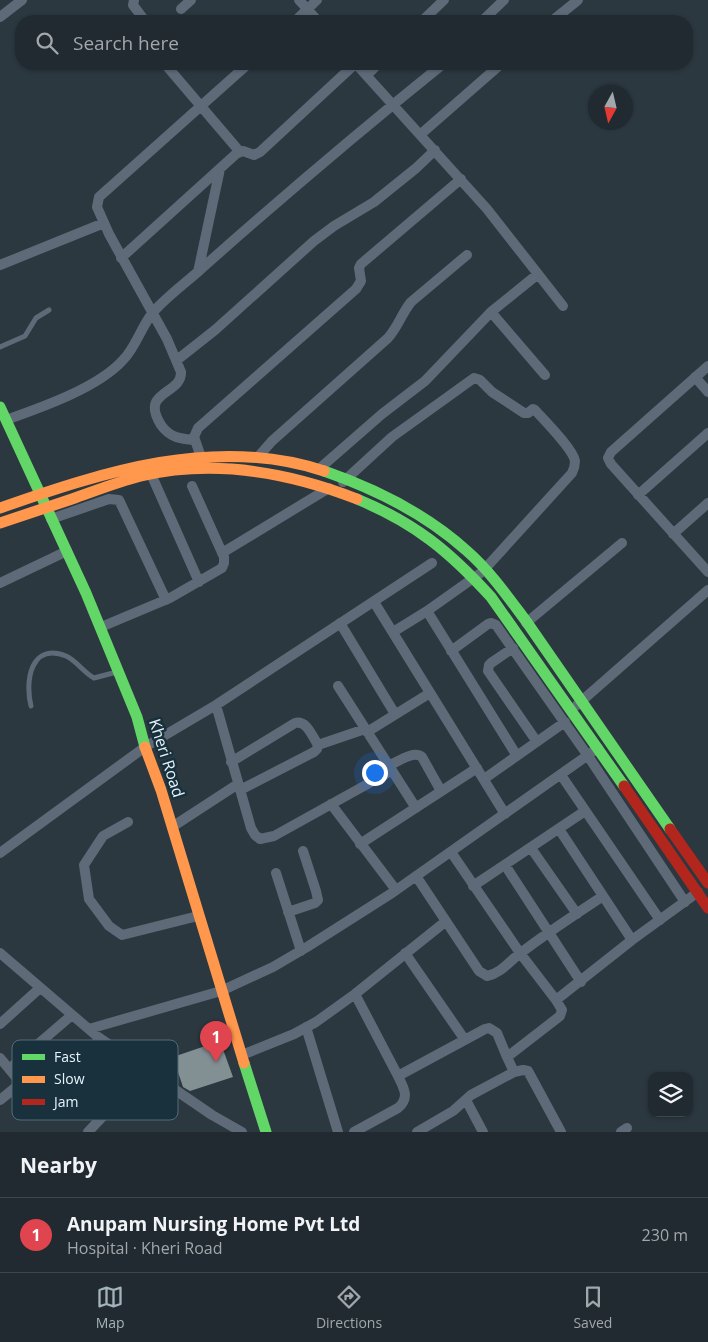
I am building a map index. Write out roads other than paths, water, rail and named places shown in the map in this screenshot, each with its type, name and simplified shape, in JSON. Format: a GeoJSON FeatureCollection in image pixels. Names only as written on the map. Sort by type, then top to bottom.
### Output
{"type":"FeatureCollection","features":[{"type":"Feature","properties":{"kind":"street"},"geometry":{"type":"LineString","coordinates":[[0,17],[22,0]]}},
{"type":"Feature","properties":{"kind":"street"},"geometry":{"type":"LineString","coordinates":[[134,0],[136,9],[140,15]]}},
{"type":"Feature","properties":{"kind":"street"},"geometry":{"type":"LineString","coordinates":[[181,9],[191,0]]}},
{"type":"Feature","properties":{"kind":"street"},"geometry":{"type":"LineString","coordinates":[[298,0],[312,15]]}},
{"type":"Feature","properties":{"kind":"street"},"geometry":{"type":"LineString","coordinates":[[301,15],[316,0]]}},
{"type":"Feature","properties":{"kind":"street"},"geometry":{"type":"LineString","coordinates":[[428,15],[444,0]]}},
{"type":"Feature","properties":{"kind":"street"},"geometry":{"type":"LineString","coordinates":[[559,15],[578,0]]}},
{"type":"Feature","properties":{"kind":"street"},"geometry":{"type":"LineString","coordinates":[[487,15],[498,2]]}},
{"type":"Feature","properties":{"kind":"street"},"geometry":{"type":"LineString","coordinates":[[170,70],[240,152]]}},
{"type":"Feature","properties":{"kind":"street"},"geometry":{"type":"LineString","coordinates":[[195,440],[180,439],[166,431],[160,423],[155,409],[155,402],[159,396],[179,382],[181,378],[177,360],[121,258],[97,207],[99,197],[241,70]]}},
{"type":"Feature","properties":{"kind":"street"},"geometry":{"type":"LineString","coordinates":[[121,258],[240,152],[246,151],[254,155],[260,152],[349,70]]}},
{"type":"Feature","properties":{"kind":"street"},"geometry":{"type":"LineString","coordinates":[[362,70],[487,209],[563,306]]}},
{"type":"Feature","properties":{"kind":"street"},"geometry":{"type":"LineString","coordinates":[[367,75],[372,70]]}},
{"type":"Feature","properties":{"kind":"street"},"geometry":{"type":"LineString","coordinates":[[6,420],[50,404],[115,368],[132,348],[152,314],[270,208],[436,70]]}},
{"type":"Feature","properties":{"kind":"street"},"geometry":{"type":"LineString","coordinates":[[421,134],[494,70]]}},
{"type":"Feature","properties":{"kind":"street"},"geometry":{"type":"LineString","coordinates":[[177,360],[215,330],[325,232],[374,202],[435,150]]}},
{"type":"Feature","properties":{"kind":"street"},"geometry":{"type":"LineString","coordinates":[[198,272],[220,169]]}},
{"type":"Feature","properties":{"kind":"street"},"geometry":{"type":"LineString","coordinates":[[201,457],[194,434],[198,428],[356,289],[361,281],[359,268],[361,264],[460,179]]}},
{"type":"Feature","properties":{"kind":"street"},"geometry":{"type":"LineString","coordinates":[[0,266],[104,223]]}},
{"type":"Feature","properties":{"kind":"street"},"geometry":{"type":"LineString","coordinates":[[258,457],[272,441],[388,338],[411,302],[467,254]]}},
{"type":"Feature","properties":{"kind":"street"},"geometry":{"type":"LineString","coordinates":[[319,469],[382,414],[425,381],[491,312],[538,274]]}},
{"type":"Feature","properties":{"kind":"street"},"geometry":{"type":"LineString","coordinates":[[491,312],[546,374]]}},
{"type":"Feature","properties":{"kind":"street"},"geometry":{"type":"LineString","coordinates":[[708,366],[609,455],[608,458],[638,495],[708,572]]}},
{"type":"Feature","properties":{"kind":"street"},"geometry":{"type":"LineString","coordinates":[[695,377],[708,392]]}},
{"type":"Feature","properties":{"kind":"street"},"geometry":{"type":"LineString","coordinates":[[222,553],[338,485],[392,437],[474,378],[480,380],[492,392],[524,413],[535,410],[568,450],[575,462],[574,468],[479,574],[427,611],[392,632]]}},
{"type":"Feature","properties":{"kind":"street","name":"Kheri Road"},"geometry":{"type":"LineString","coordinates":[[0,407],[101,627],[137,717],[266,1132]]}},
{"type":"Feature","properties":{"kind":"street"},"geometry":{"type":"LineString","coordinates":[[638,495],[708,433]]}},
{"type":"Feature","properties":{"kind":"street"},"geometry":{"type":"LineString","coordinates":[[0,523],[43,501],[146,465],[201,457],[238,455],[298,463],[319,469],[338,485],[409,524],[479,574],[526,623],[577,705],[598,748],[708,908]]}},
{"type":"Feature","properties":{"kind":"street"},"geometry":{"type":"LineString","coordinates":[[0,508],[103,488],[151,474],[191,470],[234,469],[279,474],[338,485]]}},
{"type":"Feature","properties":{"kind":"street"},"geometry":{"type":"LineString","coordinates":[[151,474],[198,582]]}},
{"type":"Feature","properties":{"kind":"street"},"geometry":{"type":"LineString","coordinates":[[101,627],[166,600],[222,568],[224,563],[222,553],[192,486]]}},
{"type":"Feature","properties":{"kind":"street"},"geometry":{"type":"LineString","coordinates":[[51,519],[101,501],[109,499],[119,500],[166,600]]}},
{"type":"Feature","properties":{"kind":"street"},"geometry":{"type":"LineString","coordinates":[[673,534],[708,503]]}},
{"type":"Feature","properties":{"kind":"street"},"geometry":{"type":"LineString","coordinates":[[526,623],[622,542]]}},
{"type":"Feature","properties":{"kind":"street"},"geometry":{"type":"LineString","coordinates":[[0,582],[66,551]]}},
{"type":"Feature","properties":{"kind":"street"},"geometry":{"type":"LineString","coordinates":[[0,853],[145,747],[216,705],[432,563]]}},
{"type":"Feature","properties":{"kind":"street"},"geometry":{"type":"LineString","coordinates":[[479,574],[506,618],[577,705],[708,883]]}},
{"type":"Feature","properties":{"kind":"street"},"geometry":{"type":"LineString","coordinates":[[577,705],[708,590]]}},
{"type":"Feature","properties":{"kind":"street"},"geometry":{"type":"LineString","coordinates":[[374,602],[505,814]]}},
{"type":"Feature","properties":{"kind":"street"},"geometry":{"type":"LineString","coordinates":[[427,611],[517,756]]}},
{"type":"Feature","properties":{"kind":"street"},"geometry":{"type":"LineString","coordinates":[[340,623],[395,714]]}},
{"type":"Feature","properties":{"kind":"street"},"geometry":{"type":"LineString","coordinates":[[451,651],[491,623],[496,625],[565,722],[685,902]]}},
{"type":"Feature","properties":{"kind":"street"},"geometry":{"type":"LineString","coordinates":[[513,648],[489,666],[488,672],[537,742]]}},
{"type":"Feature","properties":{"kind":"street"},"geometry":{"type":"LineString","coordinates":[[338,686],[416,808]]}},
{"type":"Feature","properties":{"kind":"street"},"geometry":{"type":"LineString","coordinates":[[172,828],[239,787],[314,752],[318,745],[366,730],[430,693]]}},
{"type":"Feature","properties":{"kind":"street"},"geometry":{"type":"LineString","coordinates":[[216,705],[231,762],[252,828],[255,835],[260,839],[274,836],[413,755],[422,757],[442,791]]}},
{"type":"Feature","properties":{"kind":"street"},"geometry":{"type":"LineString","coordinates":[[231,762],[299,722],[306,725],[318,745]]}},
{"type":"Feature","properties":{"kind":"street"},"geometry":{"type":"LineString","coordinates":[[484,779],[565,722]]}},
{"type":"Feature","properties":{"kind":"street"},"geometry":{"type":"LineString","coordinates":[[89,1029],[221,991],[301,951],[396,890],[598,748]]}},
{"type":"Feature","properties":{"kind":"street"},"geometry":{"type":"LineString","coordinates":[[360,844],[476,768]]}},
{"type":"Feature","properties":{"kind":"street"},"geometry":{"type":"LineString","coordinates":[[561,775],[660,920]]}},
{"type":"Feature","properties":{"kind":"street"},"geometry":{"type":"LineString","coordinates":[[331,804],[396,890]]}},
{"type":"Feature","properties":{"kind":"street"},"geometry":{"type":"LineString","coordinates":[[473,886],[585,811]]}},
{"type":"Feature","properties":{"kind":"street"},"geometry":{"type":"LineString","coordinates":[[128,822],[104,836],[84,865],[89,899],[109,926],[122,935],[198,916]]}},
{"type":"Feature","properties":{"kind":"street"},"geometry":{"type":"LineString","coordinates":[[559,829],[632,940]]}},
{"type":"Feature","properties":{"kind":"street"},"geometry":{"type":"LineString","coordinates":[[532,848],[577,914]]}},
{"type":"Feature","properties":{"kind":"street"},"geometry":{"type":"LineString","coordinates":[[288,912],[315,903],[318,900],[303,851]]}},
{"type":"Feature","properties":{"kind":"street"},"geometry":{"type":"LineString","coordinates":[[451,852],[520,954],[562,1010],[560,1016],[507,1057]]}},
{"type":"Feature","properties":{"kind":"street"},"geometry":{"type":"LineString","coordinates":[[505,865],[581,982]]}},
{"type":"Feature","properties":{"kind":"street"},"geometry":{"type":"LineString","coordinates":[[276,873],[301,951]]}},
{"type":"Feature","properties":{"kind":"street"},"geometry":{"type":"LineString","coordinates":[[416,876],[445,922],[482,974],[487,976],[497,972],[549,932],[603,896]]}},
{"type":"Feature","properties":{"kind":"street"},"geometry":{"type":"LineString","coordinates":[[556,1000],[632,940],[698,892]]}},
{"type":"Feature","properties":{"kind":"street"},"geometry":{"type":"LineString","coordinates":[[242,1055],[294,1034],[306,1027],[355,994],[445,922]]}},
{"type":"Feature","properties":{"kind":"street"},"geometry":{"type":"LineString","coordinates":[[0,953],[101,1039]]}},
{"type":"Feature","properties":{"kind":"street"},"geometry":{"type":"LineString","coordinates":[[405,953],[466,1040]]}},
{"type":"Feature","properties":{"kind":"street"},"geometry":{"type":"LineString","coordinates":[[0,1024],[40,988]]}},
{"type":"Feature","properties":{"kind":"street"},"geometry":{"type":"LineString","coordinates":[[354,1132],[398,1108],[404,1103],[406,1097],[398,1076],[355,994]]}},
{"type":"Feature","properties":{"kind":"street"},"geometry":{"type":"LineString","coordinates":[[43,1040],[72,1015]]}},
{"type":"Feature","properties":{"kind":"street"},"geometry":{"type":"LineString","coordinates":[[306,1027],[338,1132]]}},
{"type":"Feature","properties":{"kind":"street"},"geometry":{"type":"LineString","coordinates":[[398,1076],[485,1029],[493,1030],[497,1033],[514,1072]]}},
{"type":"Feature","properties":{"kind":"street"},"geometry":{"type":"LineString","coordinates":[[0,1058],[12,1072]]}},
{"type":"Feature","properties":{"kind":"street"},"geometry":{"type":"LineString","coordinates":[[417,1132],[453,1111],[466,1100],[514,1072],[523,1070],[528,1071],[560,1132]]}},
{"type":"Feature","properties":{"kind":"street"},"geometry":{"type":"LineString","coordinates":[[0,1100],[12,1090]]}},
{"type":"Feature","properties":{"kind":"street"},"geometry":{"type":"LineString","coordinates":[[178,1092],[242,1132]]}},
{"type":"Feature","properties":{"kind":"street"},"geometry":{"type":"LineString","coordinates":[[466,1100],[483,1132]]}},
{"type":"Feature","properties":{"kind":"street"},"geometry":{"type":"LineString","coordinates":[[88,1132],[99,1120]]}},
{"type":"Feature","properties":{"kind":"lane"},"geometry":{"type":"LineString","coordinates":[[0,347],[25,336],[36,318],[49,310]]}},
{"type":"Feature","properties":{"kind":"lane"},"geometry":{"type":"LineString","coordinates":[[30,706],[28,692],[30,672],[35,661],[43,656],[54,654],[66,656],[94,678],[119,671]]}},
{"type":"Feature","properties":{"kind":"place","name":"Anupam Nursing Home Pvt Ltd"},"geometry":{"type":"Point","coordinates":[216,1062]}}]}
